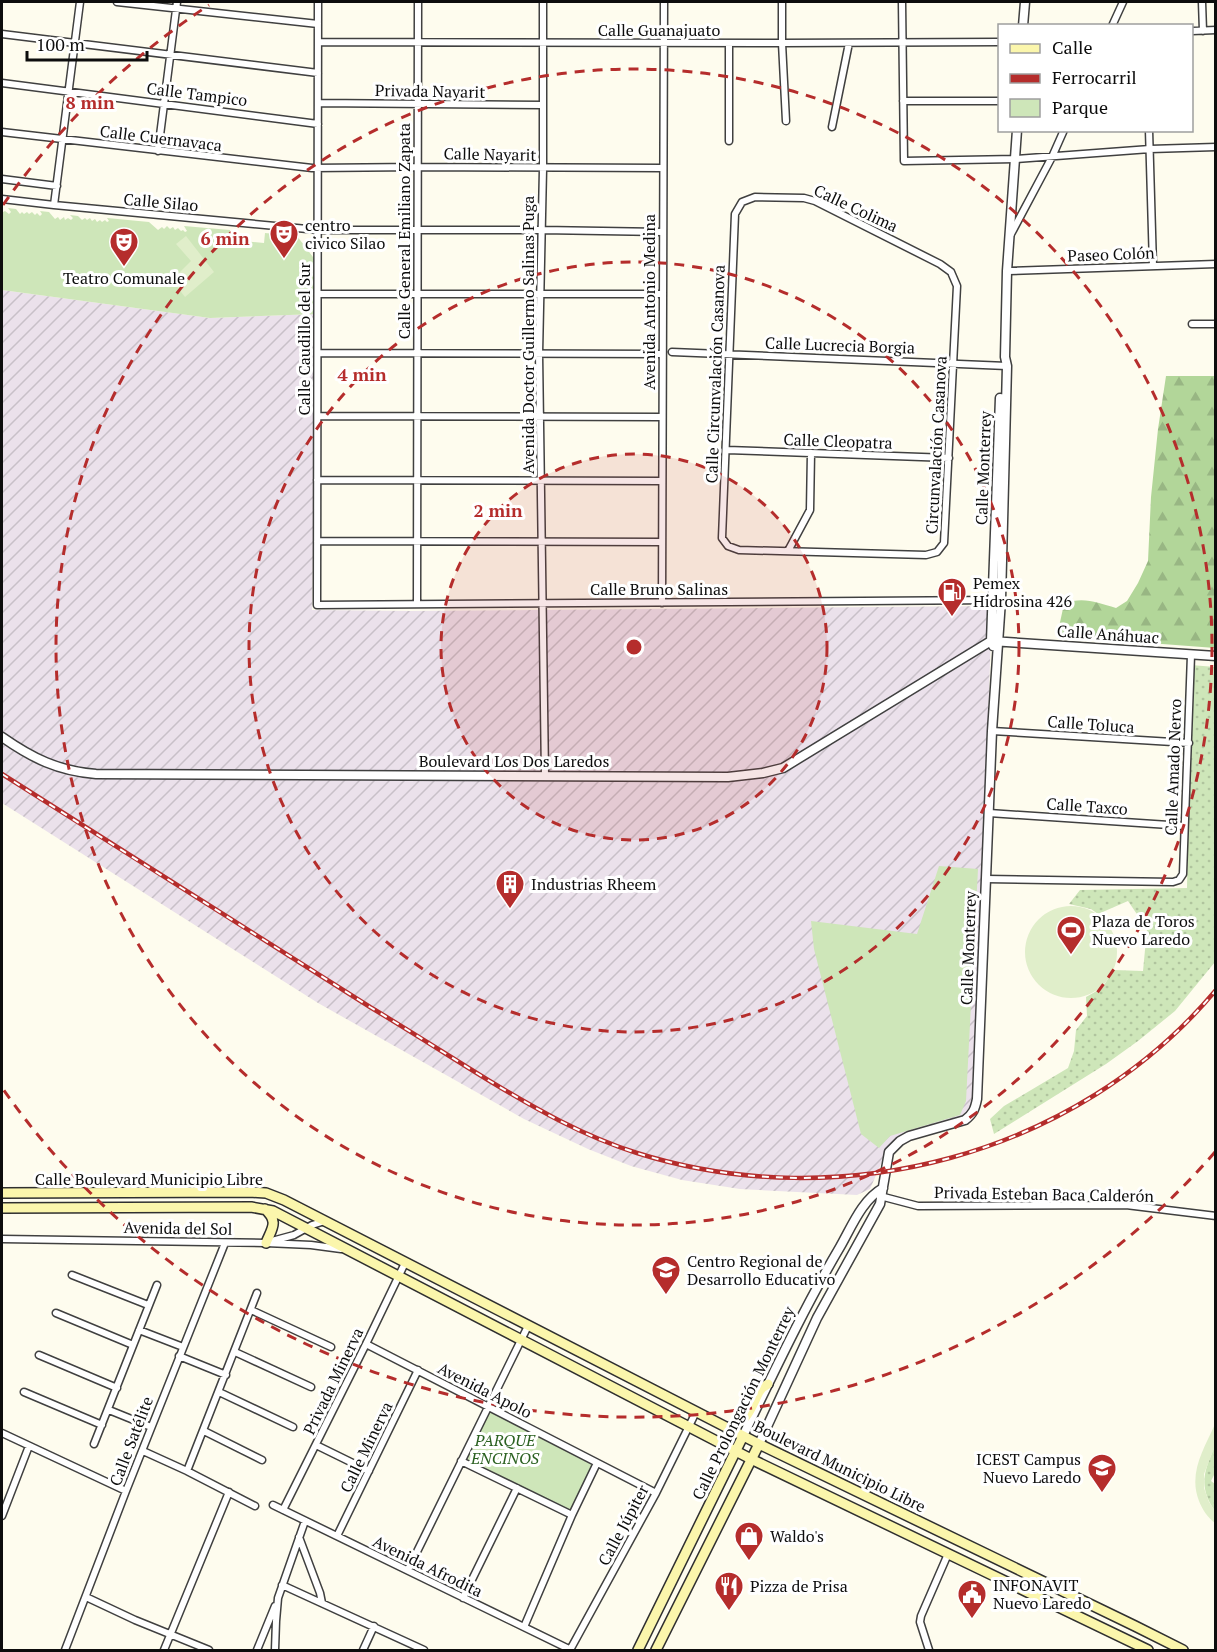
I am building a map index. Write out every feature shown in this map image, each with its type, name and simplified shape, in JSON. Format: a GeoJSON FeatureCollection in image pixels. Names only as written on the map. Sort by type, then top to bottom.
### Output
{"type":"FeatureCollection","features":[{"type":"Feature","properties":{"kind":"main road","name":"Calle Boulevard Municipio Libre"},"geometry":{"type":"LineString","coordinates":[[2,1193],[266,1193],[325,1221]]}},
{"type":"Feature","properties":{"kind":"main road","name":"Calle Boulevard Municipio Libre"},"geometry":{"type":"LineString","coordinates":[[2,1208],[241,1206],[273,1210],[306,1228]]}},
{"type":"Feature","properties":{"kind":"main road"},"geometry":{"type":"LineString","coordinates":[[263,1208],[274,1221],[266,1243]]}},
{"type":"Feature","properties":{"kind":"main road","name":"Boulevard Municipio Libre"},"geometry":{"type":"LineString","coordinates":[[325,1221],[727,1428],[1135,1626],[1177,1649]]}},
{"type":"Feature","properties":{"kind":"main road","name":"Boulevard Municipio Libre"},"geometry":{"type":"LineString","coordinates":[[306,1228],[735,1451],[1148,1650]]}},
{"type":"Feature","properties":{"kind":"main road"},"geometry":{"type":"LineString","coordinates":[[727,1428],[742,1422],[759,1392],[768,1384]]}},
{"type":"Feature","properties":{"kind":"main road"},"geometry":{"type":"LineString","coordinates":[[644,1403],[651,1389]]}},
{"type":"Feature","properties":{"kind":"main road","name":"Calle Prolongación Monterrey"},"geometry":{"type":"LineString","coordinates":[[638,1650],[743,1436]]}},
{"type":"Feature","properties":{"kind":"main road","name":"Calle Prolongación Monterrey"},"geometry":{"type":"LineString","coordinates":[[656,1650],[759,1444]]}},
{"type":"Feature","properties":{"kind":"main road"},"geometry":{"type":"LineString","coordinates":[[895,1528],[903,1514]]}},
{"type":"Feature","properties":{"kind":"main road"},"geometry":{"type":"LineString","coordinates":[[990,1574],[997,1559]]}},
{"type":"Feature","properties":{"kind":"street"},"geometry":{"type":"LineString","coordinates":[[54,205],[80,2]]}},
{"type":"Feature","properties":{"kind":"street"},"geometry":{"type":"LineString","coordinates":[[117,2],[177,5],[318,24]]}},
{"type":"Feature","properties":{"kind":"street","name":"Calle Caudillo del Sur"},"geometry":{"type":"LineString","coordinates":[[317,605],[318,2]]}},
{"type":"Feature","properties":{"kind":"street","name":"Calle General Emiliano Zapata"},"geometry":{"type":"LineString","coordinates":[[417,604],[418,2]]}},
{"type":"Feature","properties":{"kind":"street","name":"Avenida Doctor Guillermo Salinas Puga"},"geometry":{"type":"LineString","coordinates":[[543,2],[543,169],[539,354],[545,776]]}},
{"type":"Feature","properties":{"kind":"street","name":"Avenida Antonio Medina"},"geometry":{"type":"LineString","coordinates":[[662,603],[664,2]]}},
{"type":"Feature","properties":{"kind":"street"},"geometry":{"type":"LineString","coordinates":[[782,2],[786,121]]}},
{"type":"Feature","properties":{"kind":"street"},"geometry":{"type":"LineString","coordinates":[[902,2],[904,161],[1016,159],[1215,147]]}},
{"type":"Feature","properties":{"kind":"street"},"geometry":{"type":"LineString","coordinates":[[1023,24],[1024,2]]}},
{"type":"Feature","properties":{"kind":"street"},"geometry":{"type":"LineString","coordinates":[[1113,24],[1123,2]]}},
{"type":"Feature","properties":{"kind":"street"},"geometry":{"type":"LineString","coordinates":[[1202,2],[1203,31]]}},
{"type":"Feature","properties":{"kind":"street"},"geometry":{"type":"LineString","coordinates":[[158,151],[177,5]]}},
{"type":"Feature","properties":{"kind":"street"},"geometry":{"type":"LineString","coordinates":[[1193,32],[1215,30]]}},
{"type":"Feature","properties":{"kind":"street"},"geometry":{"type":"LineString","coordinates":[[2,34],[318,73]]}},
{"type":"Feature","properties":{"kind":"street","name":"Calle Guanajuato"},"geometry":{"type":"LineString","coordinates":[[318,42],[782,44],[998,42]]}},
{"type":"Feature","properties":{"kind":"street"},"geometry":{"type":"LineString","coordinates":[[729,43],[729,141]]}},
{"type":"Feature","properties":{"kind":"street"},"geometry":{"type":"LineString","coordinates":[[832,127],[849,43]]}},
{"type":"Feature","properties":{"kind":"street","name":"Calle Tampico"},"geometry":{"type":"LineString","coordinates":[[2,83],[318,124]]}},
{"type":"Feature","properties":{"kind":"street"},"geometry":{"type":"LineString","coordinates":[[903,101],[998,101]]}},
{"type":"Feature","properties":{"kind":"street","name":"Privada Nayarit"},"geometry":{"type":"LineString","coordinates":[[318,103],[543,105]]}},
{"type":"Feature","properties":{"kind":"street","name":"Calle Cuernavaca"},"geometry":{"type":"LineString","coordinates":[[2,132],[318,168]]}},
{"type":"Feature","properties":{"kind":"street","name":"Calle Monterrey"},"geometry":{"type":"LineString","coordinates":[[879,1193],[889,1152],[900,1141],[909,1136],[965,1120],[972,1116],[977,1099],[996,652],[1006,271],[1017,132]]}},
{"type":"Feature","properties":{"kind":"street"},"geometry":{"type":"LineString","coordinates":[[1010,237],[1063,132]]}},
{"type":"Feature","properties":{"kind":"street"},"geometry":{"type":"LineString","coordinates":[[1149,132],[1153,266]]}},
{"type":"Feature","properties":{"kind":"street","name":"Calle Nayarit"},"geometry":{"type":"LineString","coordinates":[[318,168],[662,168]]}},
{"type":"Feature","properties":{"kind":"street"},"geometry":{"type":"LineString","coordinates":[[2,179],[57,186]]}},
{"type":"Feature","properties":{"kind":"street","name":"Calle Colima"},"geometry":{"type":"LineString","coordinates":[[742,202],[754,198],[804,198],[815,201],[940,264],[951,272]]}},
{"type":"Feature","properties":{"kind":"street","name":"Calle Silao"},"geometry":{"type":"LineString","coordinates":[[2,199],[318,230],[662,232]]}},
{"type":"Feature","properties":{"kind":"street","name":"Calle Circunvalación Casanova"},"geometry":{"type":"LineString","coordinates":[[728,546],[722,538],[729,354],[735,213],[742,202]]}},
{"type":"Feature","properties":{"kind":"street","name":"Paseo Colón"},"geometry":{"type":"LineString","coordinates":[[1006,271],[1215,264]]}},
{"type":"Feature","properties":{"kind":"street","name":"Circunvalación Casanova"},"geometry":{"type":"LineString","coordinates":[[728,546],[739,550],[926,555],[938,552],[944,543],[954,363],[957,286],[951,272]]}},
{"type":"Feature","properties":{"kind":"street"},"geometry":{"type":"LineString","coordinates":[[318,294],[662,294]]}},
{"type":"Feature","properties":{"kind":"street"},"geometry":{"type":"LineString","coordinates":[[1192,324],[1215,324]]}},
{"type":"Feature","properties":{"kind":"street","name":"Calle Lucrecia Borgia"},"geometry":{"type":"LineString","coordinates":[[672,352],[1004,366]]}},
{"type":"Feature","properties":{"kind":"street"},"geometry":{"type":"LineString","coordinates":[[318,353],[662,354]]}},
{"type":"Feature","properties":{"kind":"street"},"geometry":{"type":"LineString","coordinates":[[318,416],[662,417]]}},
{"type":"Feature","properties":{"kind":"street","name":"Calle Cleopatra"},"geometry":{"type":"LineString","coordinates":[[727,450],[949,458]]}},
{"type":"Feature","properties":{"kind":"street"},"geometry":{"type":"LineString","coordinates":[[788,551],[810,510],[811,453]]}},
{"type":"Feature","properties":{"kind":"street"},"geometry":{"type":"LineString","coordinates":[[317,480],[662,481]]}},
{"type":"Feature","properties":{"kind":"street"},"geometry":{"type":"LineString","coordinates":[[317,541],[662,542]]}},
{"type":"Feature","properties":{"kind":"street","name":"Calle Bruno Salinas"},"geometry":{"type":"LineString","coordinates":[[317,605],[997,600]]}},
{"type":"Feature","properties":{"kind":"street","name":"Calle Anáhuac"},"geometry":{"type":"LineString","coordinates":[[995,640],[1215,656]]}},
{"type":"Feature","properties":{"kind":"street","name":"Boulevard Los Dos Laredos"},"geometry":{"type":"LineString","coordinates":[[2,737],[51,766],[77,773],[728,777],[783,768],[995,640]]}},
{"type":"Feature","properties":{"kind":"street","name":"Calle Amado Nervo"},"geometry":{"type":"LineString","coordinates":[[986,879],[1173,882],[1179,880],[1183,874],[1191,655]]}},
{"type":"Feature","properties":{"kind":"street","name":"Calle Toluca"},"geometry":{"type":"LineString","coordinates":[[992,731],[1189,743]]}},
{"type":"Feature","properties":{"kind":"street","name":"Calle Taxco"},"geometry":{"type":"LineString","coordinates":[[989,813],[1184,826]]}},
{"type":"Feature","properties":{"kind":"street","name":"Privada Esteban Baca Calderón"},"geometry":{"type":"LineString","coordinates":[[879,1193],[918,1206],[1126,1205],[1215,1216]]}},
{"type":"Feature","properties":{"kind":"street","name":"Calle Prolongación Monterrey"},"geometry":{"type":"LineString","coordinates":[[743,1436],[794,1330],[828,1268],[864,1206],[879,1193]]}},
{"type":"Feature","properties":{"kind":"street","name":"Calle Prolongación Monterrey"},"geometry":{"type":"LineString","coordinates":[[759,1444],[817,1317],[876,1213],[879,1193]]}},
{"type":"Feature","properties":{"kind":"street"},"geometry":{"type":"LineString","coordinates":[[266,1243],[294,1235],[325,1221]]}},
{"type":"Feature","properties":{"kind":"street","name":"Avenida del Sol"},"geometry":{"type":"LineString","coordinates":[[2,1239],[321,1245],[353,1252]]}},
{"type":"Feature","properties":{"kind":"street","name":"Calle Satélite"},"geometry":{"type":"LineString","coordinates":[[65,1650],[225,1243]]}},
{"type":"Feature","properties":{"kind":"street","name":"Privada Minerva"},"geometry":{"type":"LineString","coordinates":[[284,1510],[405,1263]]}},
{"type":"Feature","properties":{"kind":"street"},"geometry":{"type":"LineString","coordinates":[[72,1275],[148,1305]]}},
{"type":"Feature","properties":{"kind":"street"},"geometry":{"type":"LineString","coordinates":[[94,1444],[157,1285]]}},
{"type":"Feature","properties":{"kind":"street"},"geometry":{"type":"LineString","coordinates":[[188,1471],[257,1293]]}},
{"type":"Feature","properties":{"kind":"street"},"geometry":{"type":"LineString","coordinates":[[251,1310],[331,1347]]}},
{"type":"Feature","properties":{"kind":"street"},"geometry":{"type":"LineString","coordinates":[[56,1313],[133,1345]]}},
{"type":"Feature","properties":{"kind":"street"},"geometry":{"type":"LineString","coordinates":[[408,1570],[528,1326]]}},
{"type":"Feature","properties":{"kind":"street"},"geometry":{"type":"LineString","coordinates":[[139,1330],[183,1347]]}},
{"type":"Feature","properties":{"kind":"street","name":"Avenida Apolo"},"geometry":{"type":"LineString","coordinates":[[366,1344],[656,1493]]}},
{"type":"Feature","properties":{"kind":"street"},"geometry":{"type":"LineString","coordinates":[[235,1352],[311,1387]]}},
{"type":"Feature","properties":{"kind":"street"},"geometry":{"type":"LineString","coordinates":[[39,1355],[117,1388]]}},
{"type":"Feature","properties":{"kind":"street"},"geometry":{"type":"LineString","coordinates":[[179,1356],[226,1375]]}},
{"type":"Feature","properties":{"kind":"street","name":"Calle Minerva"},"geometry":{"type":"LineString","coordinates":[[338,1536],[418,1370]]}},
{"type":"Feature","properties":{"kind":"street"},"geometry":{"type":"LineString","coordinates":[[24,1392],[102,1425]]}},
{"type":"Feature","properties":{"kind":"street"},"geometry":{"type":"LineString","coordinates":[[219,1392],[293,1427]]}},
{"type":"Feature","properties":{"kind":"street"},"geometry":{"type":"LineString","coordinates":[[109,1410],[151,1427]]}},
{"type":"Feature","properties":{"kind":"street","name":"Calle Júpiter"},"geometry":{"type":"LineString","coordinates":[[571,1650],[656,1493],[696,1412]]}},
{"type":"Feature","properties":{"kind":"street"},"geometry":{"type":"LineString","coordinates":[[204,1431],[262,1460]]}},
{"type":"Feature","properties":{"kind":"street"},"geometry":{"type":"LineString","coordinates":[[2,1433],[126,1491]]}},
{"type":"Feature","properties":{"kind":"street"},"geometry":{"type":"LineString","coordinates":[[316,1445],[369,1471]]}},
{"type":"Feature","properties":{"kind":"street"},"geometry":{"type":"LineString","coordinates":[[2,1516],[29,1446]]}},
{"type":"Feature","properties":{"kind":"street"},"geometry":{"type":"LineString","coordinates":[[143,1451],[188,1471],[255,1506]]}},
{"type":"Feature","properties":{"kind":"street"},"geometry":{"type":"LineString","coordinates":[[461,1461],[572,1515]]}},
{"type":"Feature","properties":{"kind":"street"},"geometry":{"type":"LineString","coordinates":[[524,1627],[597,1463]]}},
{"type":"Feature","properties":{"kind":"street"},"geometry":{"type":"LineString","coordinates":[[464,1598],[517,1488]]}},
{"type":"Feature","properties":{"kind":"street"},"geometry":{"type":"LineString","coordinates":[[164,1650],[229,1492]]}},
{"type":"Feature","properties":{"kind":"street","name":"Avenida Afrodita"},"geometry":{"type":"LineString","coordinates":[[273,1505],[571,1650]]}},
{"type":"Feature","properties":{"kind":"street"},"geometry":{"type":"LineString","coordinates":[[258,1650],[305,1521]]}},
{"type":"Feature","properties":{"kind":"street"},"geometry":{"type":"LineString","coordinates":[[299,1537],[322,1603]]}},
{"type":"Feature","properties":{"kind":"street"},"geometry":{"type":"LineString","coordinates":[[929,1650],[920,1622],[921,1616],[948,1554]]}},
{"type":"Feature","properties":{"kind":"street"},"geometry":{"type":"LineString","coordinates":[[282,1585],[424,1650]]}},
{"type":"Feature","properties":{"kind":"street"},"geometry":{"type":"LineString","coordinates":[[86,1597],[209,1650]]}},
{"type":"Feature","properties":{"kind":"street"},"geometry":{"type":"LineString","coordinates":[[275,1650],[278,1598]]}},
{"type":"Feature","properties":{"kind":"street"},"geometry":{"type":"LineString","coordinates":[[363,1650],[374,1626]]}},
{"type":"Feature","properties":{"kind":"shaded area"},"geometry":{"type":"Polygon","coordinates":[[[2,290],[210,318],[317,314],[312,610],[992,606],[974,1116],[896,1138],[887,1150],[870,1189],[857,1195],[740,1189],[682,1180],[631,1166],[524,1119],[318,1003],[2,803],[2,290]]]}},
{"type":"Feature","properties":{"kind":"green space"},"geometry":{"type":"Polygon","coordinates":[[[8,208],[16,209],[20,214],[32,212],[40,216],[42,214],[40,211],[49,212],[55,219],[58,217],[60,220],[64,217],[65,220],[68,218],[71,220],[73,218],[70,215],[78,216],[82,220],[95,219],[97,222],[105,220],[107,222],[109,221],[107,218],[149,222],[158,230],[167,226],[170,229],[178,228],[185,232],[187,231],[184,226],[230,230],[230,240],[264,243],[265,233],[297,236],[316,261],[317,314],[210,318],[2,290],[2,211],[9,214],[11,212],[8,208]]]}},
{"type":"Feature","properties":{"kind":"green space"},"geometry":{"type":"Polygon","coordinates":[[[186,236],[214,272],[185,297],[172,280],[191,261],[176,244],[186,236]]]}},
{"type":"Feature","properties":{"kind":"green space"},"geometry":{"type":"Polygon","coordinates":[[[1166,376],[1215,376],[1215,648],[1057,636],[1064,604],[1084,600],[1116,608],[1127,601],[1148,561],[1151,497],[1166,376]]]}},
{"type":"Feature","properties":{"kind":"green space"},"geometry":{"type":"Polygon","coordinates":[[[1191,665],[1215,667],[1215,962],[1175,1011],[1138,1041],[1106,1064],[994,1134],[990,1119],[1004,1106],[1068,1068],[1074,1051],[1076,1030],[1087,1016],[1086,997],[1102,988],[1114,970],[1143,971],[1147,929],[1128,901],[1098,914],[1091,909],[1069,904],[1080,890],[1187,888],[1191,665]]]}},
{"type":"Feature","properties":{"kind":"green space"},"geometry":{"type":"Polygon","coordinates":[[[939,866],[978,869],[966,1101],[960,1115],[890,1136],[879,1148],[861,1134],[814,949],[811,921],[917,934],[939,866]]]}},
{"type":"Feature","properties":{"kind":"green space","name":"Plaza de Toros Nuevo Laredo"},"geometry":{"type":"Polygon","coordinates":[[[1071,906],[1089,910],[1103,920],[1113,934],[1117,952],[1113,970],[1103,984],[1089,994],[1071,998],[1053,994],[1039,984],[1029,970],[1025,952],[1029,934],[1039,920],[1053,910],[1071,906]]]}},
{"type":"Feature","properties":{"kind":"green space","name":"PARQUE ENCINOS"},"geometry":{"type":"Polygon","coordinates":[[[488,1407],[597,1463],[572,1515],[461,1461],[488,1407]]]}},
{"type":"Feature","properties":{"kind":"green space"},"geometry":{"type":"Polygon","coordinates":[[[1215,1424],[1215,1446],[1204,1474],[1204,1488],[1215,1511],[1215,1523],[1200,1504],[1195,1481],[1202,1452],[1215,1424]]]}},
{"type":"Feature","properties":{"kind":"green space"},"geometry":{"type":"Polygon","coordinates":[[[1215,1446],[1215,1473],[1211,1481],[1215,1484],[1215,1511],[1206,1494],[1204,1479],[1215,1446]]]}},
{"type":"Feature","properties":{"kind":"railway"},"geometry":{"type":"LineString","coordinates":[[2,774],[370,1007],[542,1111],[579,1130],[637,1153],[715,1171],[794,1178],[873,1173],[951,1158],[1026,1131],[1096,1094],[1160,1047],[1216,990]]}},
{"type":"Feature","properties":{"kind":"place","name":"centro civico Silao"},"geometry":{"type":"Point","coordinates":[284,260]}},
{"type":"Feature","properties":{"kind":"place","name":"Teatro Comunale"},"geometry":{"type":"Point","coordinates":[124,268]}},
{"type":"Feature","properties":{"kind":"place","name":"Pemex Hidrosina 426"},"geometry":{"type":"Point","coordinates":[952,618]}},
{"type":"Feature","properties":{"kind":"place","name":"Industrias Rheem"},"geometry":{"type":"Point","coordinates":[510,910]}},
{"type":"Feature","properties":{"kind":"place","name":"Plaza de Toros Nuevo Laredo"},"geometry":{"type":"Point","coordinates":[1071,956]}},
{"type":"Feature","properties":{"kind":"place","name":"Centro Regional de Desarrollo Educativo"},"geometry":{"type":"Point","coordinates":[666,1296]}},
{"type":"Feature","properties":{"kind":"place","name":"ICEST Campus Nuevo Laredo"},"geometry":{"type":"Point","coordinates":[1102,1494]}},
{"type":"Feature","properties":{"kind":"place","name":"Waldo's"},"geometry":{"type":"Point","coordinates":[749,1562]}},
{"type":"Feature","properties":{"kind":"place","name":"Pizza de Prisa"},"geometry":{"type":"Point","coordinates":[729,1612]}},
{"type":"Feature","properties":{"kind":"place","name":"INFONAVIT Nuevo Laredo"},"geometry":{"type":"Point","coordinates":[972,1620]}}]}
